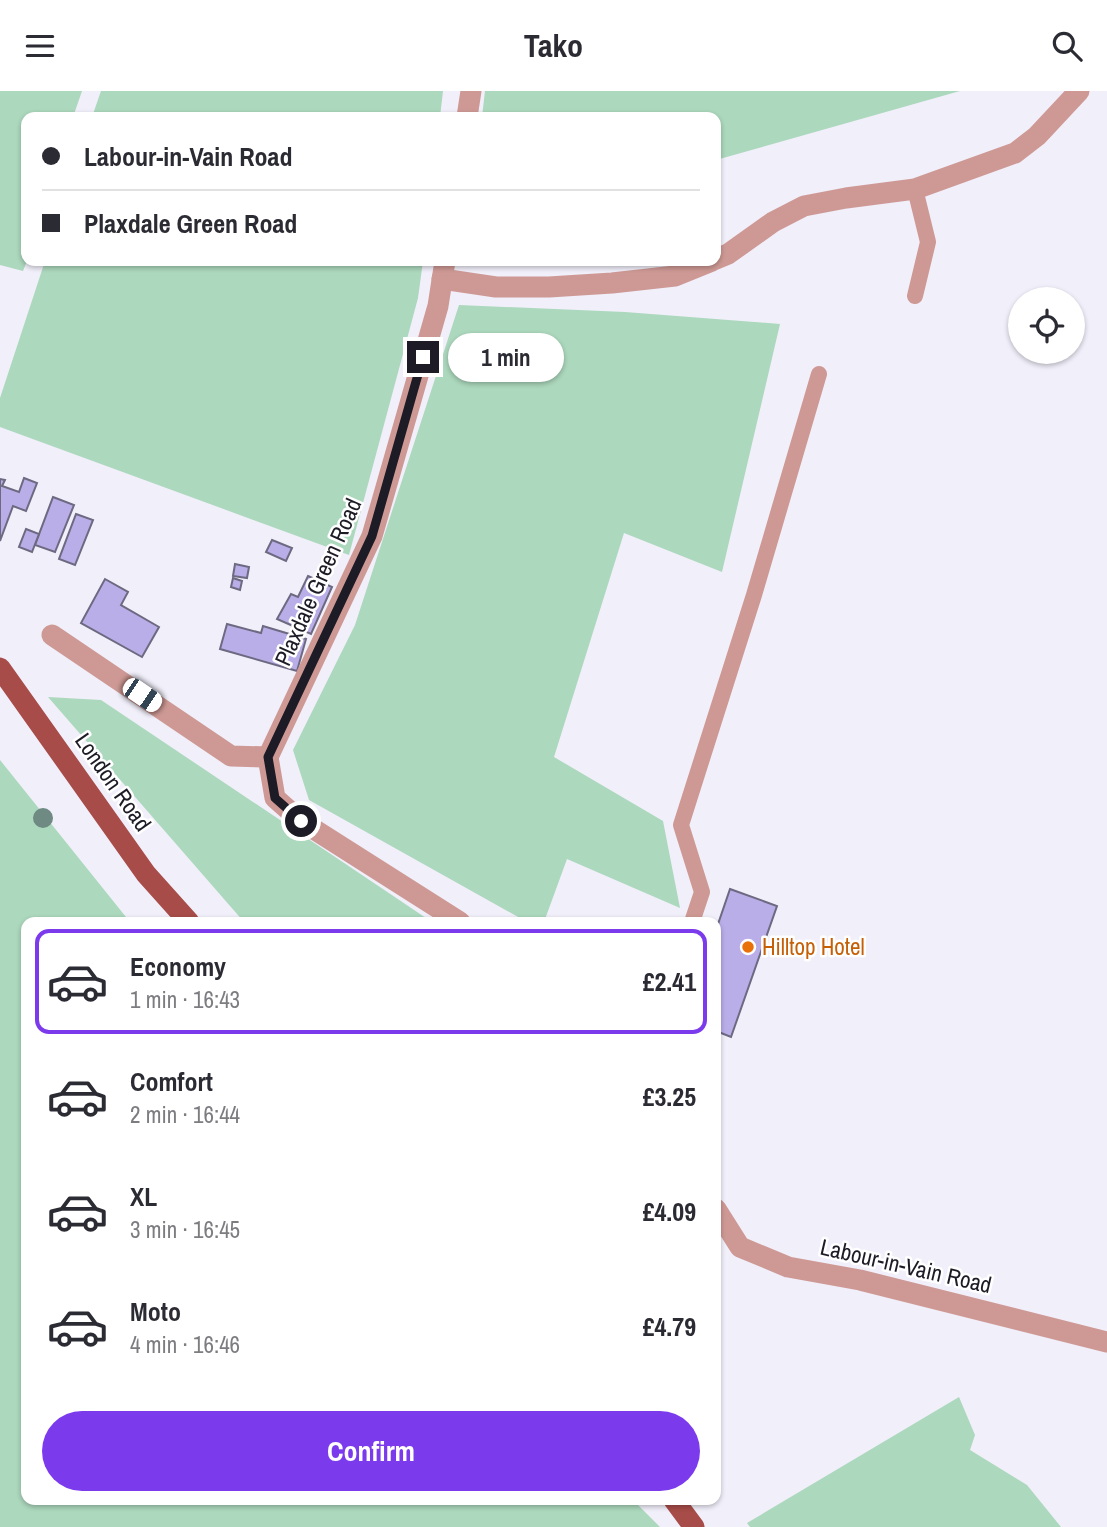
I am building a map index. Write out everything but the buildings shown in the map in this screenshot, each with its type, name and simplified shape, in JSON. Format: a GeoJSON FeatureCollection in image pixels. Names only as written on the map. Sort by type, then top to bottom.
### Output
{"type":"FeatureCollection","features":[{"type":"Feature","properties":{"kind":"main road","name":"London Road"},"geometry":{"type":"LineString","coordinates":[[0,668],[146,874],[185,917]]}},
{"type":"Feature","properties":{"kind":"main road"},"geometry":{"type":"LineString","coordinates":[[678,1505],[694,1527]]}},
{"type":"Feature","properties":{"kind":"street"},"geometry":{"type":"LineString","coordinates":[[468,112],[471,91]]}},
{"type":"Feature","properties":{"kind":"street"},"geometry":{"type":"LineString","coordinates":[[721,257],[773,222],[804,206],[915,189],[1015,153],[1037,136],[1079,91]]}},
{"type":"Feature","properties":{"kind":"street"},"geometry":{"type":"LineString","coordinates":[[443,270],[496,286],[549,287],[675,276],[699,266]]}},
{"type":"Feature","properties":{"kind":"street","name":"Plaxdale Green Road"},"geometry":{"type":"LineString","coordinates":[[268,757],[372,536],[438,306],[443,270]]}},
{"type":"Feature","properties":{"kind":"street"},"geometry":{"type":"LineString","coordinates":[[52,635],[231,756],[268,757],[275,798],[301,821],[452,917]]}},
{"type":"Feature","properties":{"kind":"street","name":"Labour-in-Vain Road"},"geometry":{"type":"LineString","coordinates":[[721,1217],[740,1247],[788,1267],[860,1280],[1107,1342]]}},
{"type":"Feature","properties":{"kind":"lane"},"geometry":{"type":"LineString","coordinates":[[915,189],[928,242],[915,296]]}},
{"type":"Feature","properties":{"kind":"lane"},"geometry":{"type":"LineString","coordinates":[[694,917],[702,892],[681,825],[754,595],[819,375]]}},
{"type":"Feature","properties":{"kind":"green space"},"geometry":{"type":"Polygon","coordinates":[[[0,91],[82,91],[75,112],[21,112],[21,266],[25,266],[23,271],[0,265],[0,91]]]}},
{"type":"Feature","properties":{"kind":"green space"},"geometry":{"type":"Polygon","coordinates":[[[101,91],[443,91],[441,112],[94,112],[101,91]]]}},
{"type":"Feature","properties":{"kind":"green space"},"geometry":{"type":"Polygon","coordinates":[[[485,91],[960,91],[721,159],[721,112],[483,112],[485,91]]]}},
{"type":"Feature","properties":{"kind":"green space"},"geometry":{"type":"Polygon","coordinates":[[[43,266],[422,266],[418,298],[349,555],[0,427],[0,398],[43,266]]]}},
{"type":"Feature","properties":{"kind":"green space"},"geometry":{"type":"Polygon","coordinates":[[[459,305],[625,312],[780,324],[722,572],[624,533],[554,757],[663,821],[680,908],[567,859],[546,917],[518,917],[309,800],[293,750],[355,625],[459,305]]]}},
{"type":"Feature","properties":{"kind":"green space"},"geometry":{"type":"Polygon","coordinates":[[[48,697],[101,700],[425,917],[240,917],[48,697]]]}},
{"type":"Feature","properties":{"kind":"green space"},"geometry":{"type":"Polygon","coordinates":[[[0,760],[126,917],[21,917],[21,1505],[638,1505],[660,1527],[0,1527],[0,760]]]}},
{"type":"Feature","properties":{"kind":"green space"},"geometry":{"type":"Polygon","coordinates":[[[959,1397],[975,1435],[970,1450],[1027,1485],[1061,1527],[750,1527],[747,1523],[959,1397]]]}},
{"type":"Feature","properties":{"kind":"place","name":"Hilltop Hotel"},"geometry":{"type":"Point","coordinates":[748,947]}},
{"type":"Feature","properties":{"kind":"route"},"geometry":{"type":"LineString","coordinates":[[301,821],[275,798],[268,757],[372,536],[423,357]]}}]}
